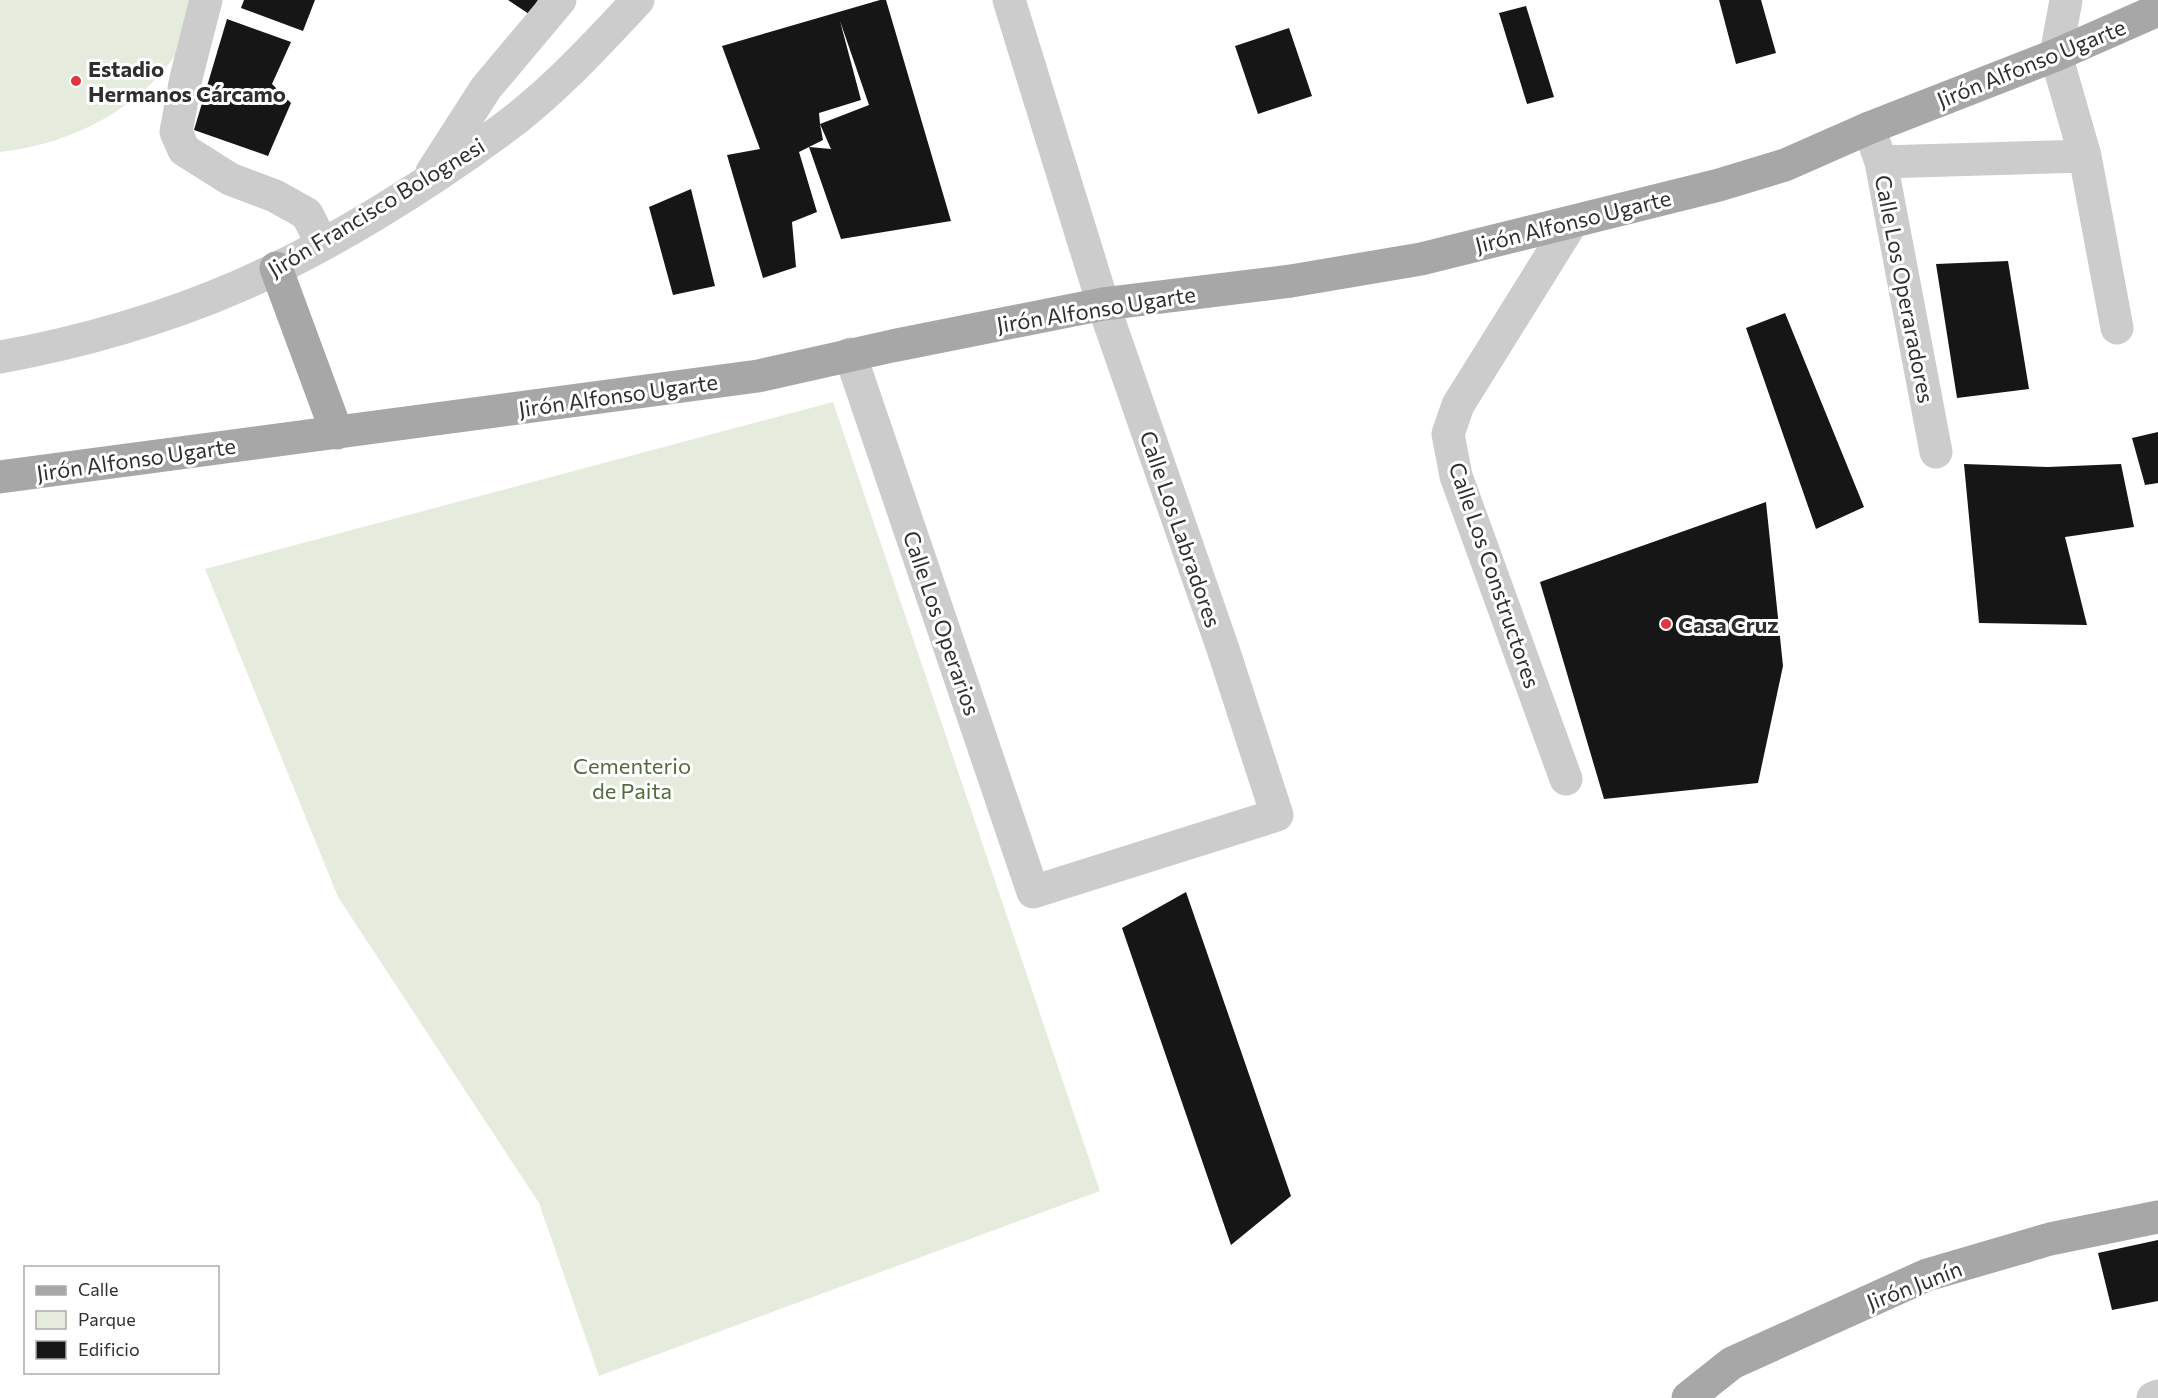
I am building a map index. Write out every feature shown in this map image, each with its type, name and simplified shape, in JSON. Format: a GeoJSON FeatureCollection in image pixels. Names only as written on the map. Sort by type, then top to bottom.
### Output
{"type":"FeatureCollection","features":[{"type":"Feature","properties":{"kind":"main road","name":"Jirón Alfonso Ugarte"},"geometry":{"type":"LineString","coordinates":[[0,477],[758,376],[850,354],[1103,304],[1291,281],[1421,259],[1719,185],[1785,165],[1869,128],[2056,55],[2158,10]]}},
{"type":"Feature","properties":{"kind":"main road"},"geometry":{"type":"LineString","coordinates":[[276,268],[338,433]]}},
{"type":"Feature","properties":{"kind":"main road","name":"Jirón Junín"},"geometry":{"type":"LineString","coordinates":[[1688,1398],[1732,1364],[1927,1275],[2050,1239],[2158,1217]]}},
{"type":"Feature","properties":{"kind":"street"},"geometry":{"type":"LineString","coordinates":[[206,0],[186,78],[176,132],[184,150],[230,179],[275,196],[307,214],[322,244]]}},
{"type":"Feature","properties":{"kind":"street"},"geometry":{"type":"LineString","coordinates":[[426,181],[486,88],[560,0]]}},
{"type":"Feature","properties":{"kind":"street","name":"Jirón Francisco Bolognesi"},"geometry":{"type":"LineString","coordinates":[[0,357],[53,346],[175,310],[238,286],[322,244],[426,181],[502,130],[585,56],[638,0]]}},
{"type":"Feature","properties":{"kind":"street","name":"Calle Los Labradores"},"geometry":{"type":"LineString","coordinates":[[1010,0],[1103,304],[1223,649],[1276,815],[1033,892]]}},
{"type":"Feature","properties":{"kind":"street"},"geometry":{"type":"LineString","coordinates":[[2066,0],[2056,55],[2085,156],[2117,328]]}},
{"type":"Feature","properties":{"kind":"street","name":"Calle Los Operaradores"},"geometry":{"type":"LineString","coordinates":[[1869,128],[1881,162],[1936,452]]}},
{"type":"Feature","properties":{"kind":"street"},"geometry":{"type":"LineString","coordinates":[[1881,162],[2085,156]]}},
{"type":"Feature","properties":{"kind":"street","name":"Calle Los Constructores"},"geometry":{"type":"LineString","coordinates":[[1566,778],[1456,476],[1448,434],[1458,405],[1572,222]]}},
{"type":"Feature","properties":{"kind":"street","name":"Calle Los Operarios"},"geometry":{"type":"LineString","coordinates":[[850,354],[1033,892]]}},
{"type":"Feature","properties":{"kind":"street"},"geometry":{"type":"LineString","coordinates":[[2152,1398],[2158,1396]]}},
{"type":"Feature","properties":{"kind":"green space","name":"Estadio Hermanos Cárcamo"},"geometry":{"type":"Polygon","coordinates":[[[0,0],[202,0],[188,34],[174,58],[134,99],[93,125],[70,135],[47,143],[0,152],[0,0]]]}},
{"type":"Feature","properties":{"kind":"green space","name":"Cementerio de Paita"},"geometry":{"type":"Polygon","coordinates":[[[833,402],[1100,1191],[599,1376],[539,1203],[338,897],[205,569],[833,402]]]}},
{"type":"Feature","properties":{"kind":"building"},"geometry":{"type":"Polygon","coordinates":[[[244,0],[315,0],[303,31],[241,8],[244,0]]]}},
{"type":"Feature","properties":{"kind":"building"},"geometry":{"type":"Polygon","coordinates":[[[508,0],[538,0],[529,14],[508,0]]]}},
{"type":"Feature","properties":{"kind":"building"},"geometry":{"type":"Polygon","coordinates":[[[886,0],[951,221],[841,239],[809,147],[799,152],[817,212],[792,222],[796,267],[763,278],[727,155],[760,149],[722,46],[886,0]],[[840,21],[861,100],[819,113],[820,124],[869,105],[840,21]],[[820,124],[823,140],[809,147],[831,149],[820,124]]]}},
{"type":"Feature","properties":{"kind":"building"},"geometry":{"type":"Polygon","coordinates":[[[1719,0],[1761,0],[1776,53],[1736,64],[1719,0]]]}},
{"type":"Feature","properties":{"kind":"building"},"geometry":{"type":"Polygon","coordinates":[[[1526,6],[1554,97],[1527,104],[1499,13],[1526,6]]]}},
{"type":"Feature","properties":{"kind":"building"},"geometry":{"type":"Polygon","coordinates":[[[227,19],[291,42],[272,84],[291,103],[268,156],[194,130],[227,19]]]}},
{"type":"Feature","properties":{"kind":"building"},"geometry":{"type":"Polygon","coordinates":[[[1289,28],[1312,96],[1258,114],[1235,46],[1289,28]]]}},
{"type":"Feature","properties":{"kind":"building"},"geometry":{"type":"Polygon","coordinates":[[[691,189],[715,286],[673,295],[649,207],[691,189]]]}},
{"type":"Feature","properties":{"kind":"building"},"geometry":{"type":"Polygon","coordinates":[[[2008,261],[2029,389],[1957,398],[1936,264],[2008,261]]]}},
{"type":"Feature","properties":{"kind":"building"},"geometry":{"type":"Polygon","coordinates":[[[1785,313],[1864,507],[1816,529],[1746,328],[1785,313]]]}},
{"type":"Feature","properties":{"kind":"building"},"geometry":{"type":"Polygon","coordinates":[[[2158,432],[2158,483],[2145,485],[2132,438],[2158,432]]]}},
{"type":"Feature","properties":{"kind":"building"},"geometry":{"type":"Polygon","coordinates":[[[1964,464],[2048,467],[2121,464],[2134,527],[2065,537],[2087,625],[1979,623],[1964,464]]]}},
{"type":"Feature","properties":{"kind":"building","name":"Casa Cruz"},"geometry":{"type":"Polygon","coordinates":[[[1766,502],[1783,666],[1758,783],[1604,799],[1540,582],[1766,502]]]}},
{"type":"Feature","properties":{"kind":"building"},"geometry":{"type":"Polygon","coordinates":[[[1186,892],[1291,1196],[1231,1245],[1122,928],[1186,892]]]}},
{"type":"Feature","properties":{"kind":"building"},"geometry":{"type":"Polygon","coordinates":[[[2158,1240],[2158,1301],[2112,1310],[2098,1253],[2158,1240]]]}},
{"type":"Feature","properties":{"kind":"place","name":"Estadio Hermanos Cárcamo"},"geometry":{"type":"Point","coordinates":[76,81]}},
{"type":"Feature","properties":{"kind":"place","name":"Casa Cruz"},"geometry":{"type":"Point","coordinates":[1666,624]}}]}
